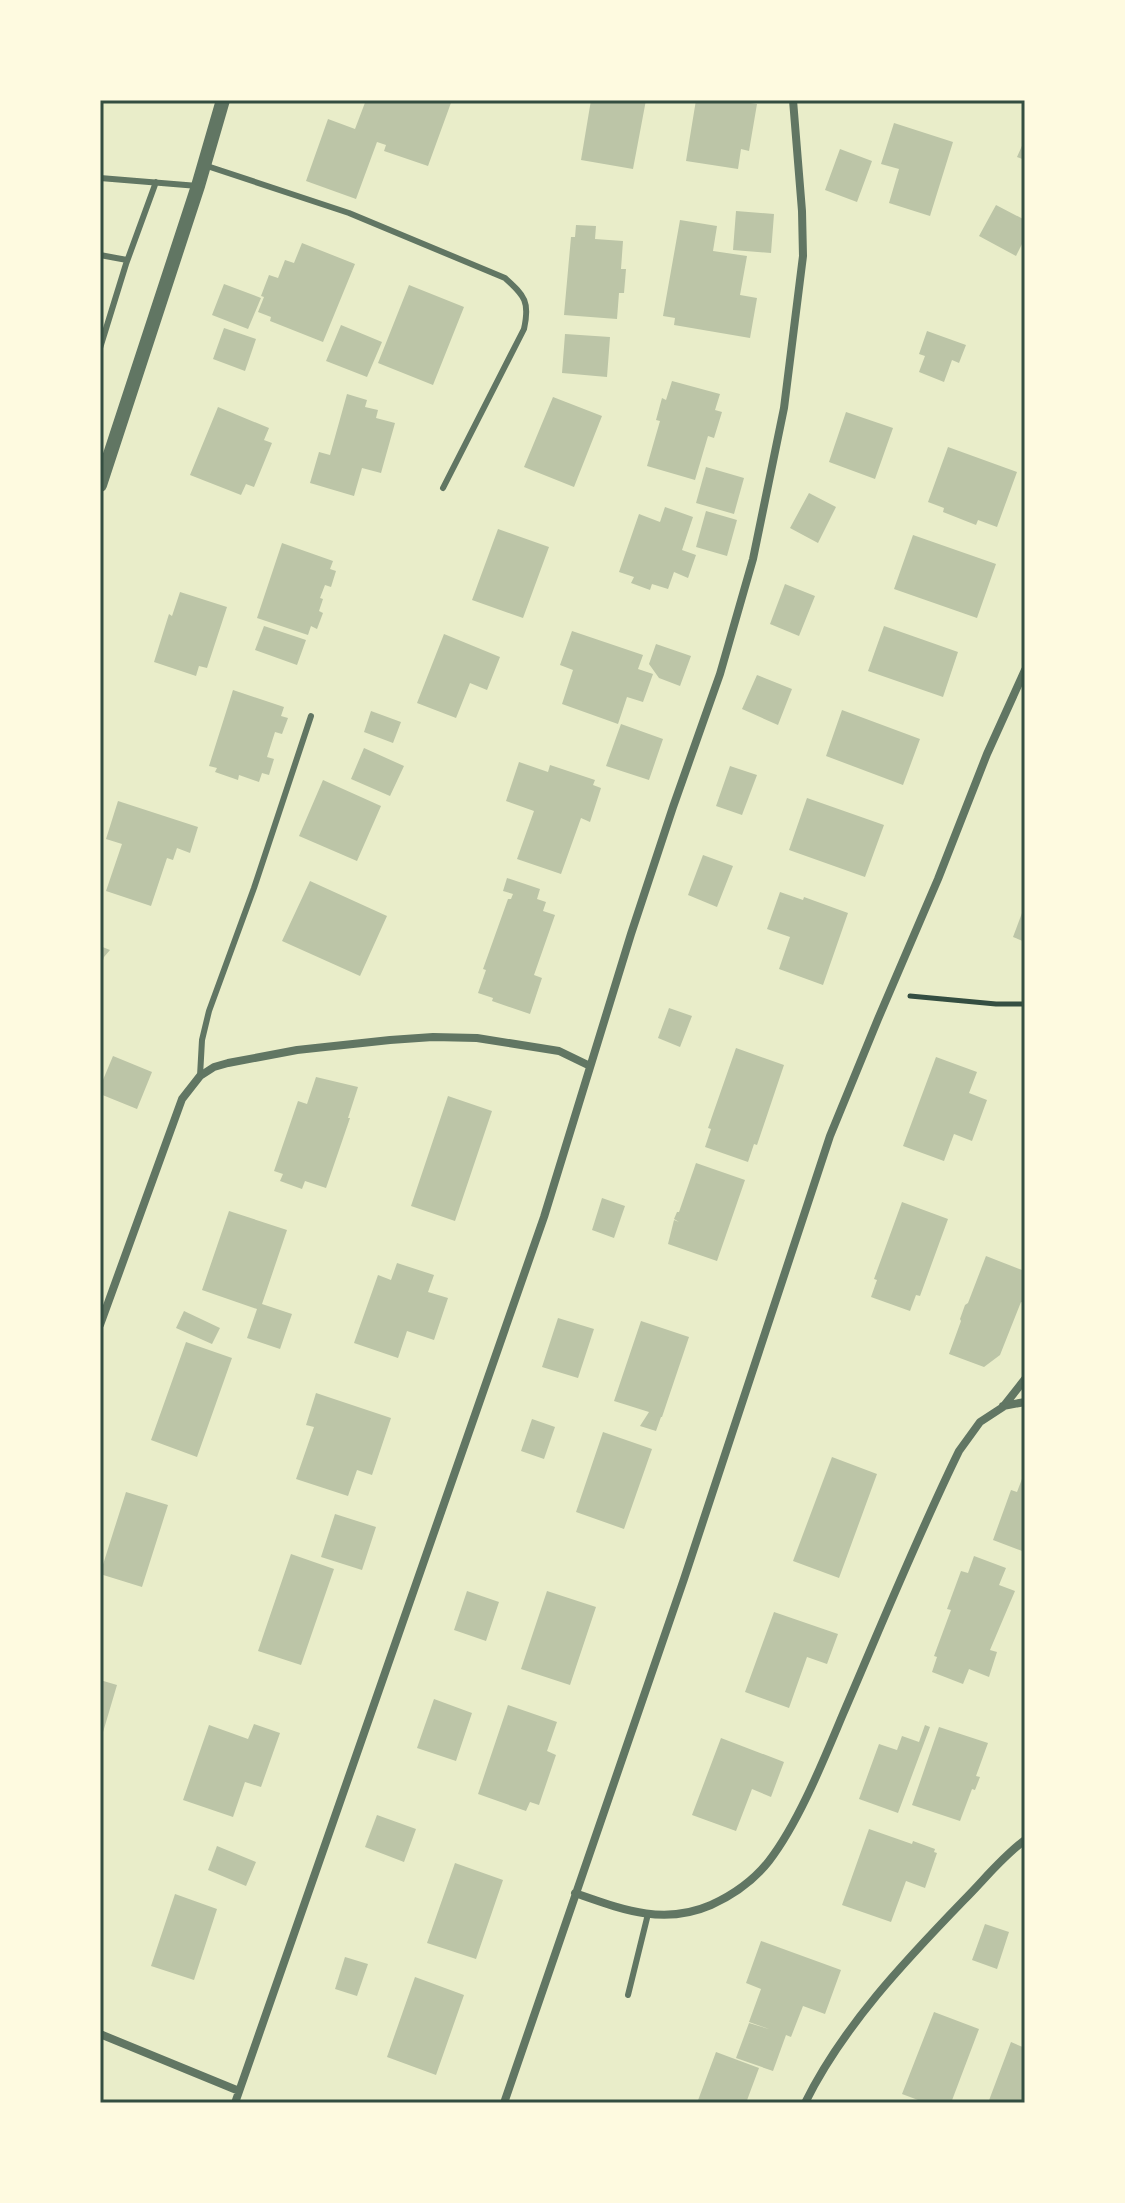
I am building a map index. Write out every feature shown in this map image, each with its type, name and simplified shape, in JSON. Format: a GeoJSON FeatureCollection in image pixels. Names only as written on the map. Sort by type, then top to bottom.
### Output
{"type":"FeatureCollection","features":[{"type":"Feature","properties":{"kind":"street"},"geometry":{"type":"LineString","coordinates":[[100,485],[223,100]]}},
{"type":"Feature","properties":{"kind":"street"},"geometry":{"type":"LineString","coordinates":[[235,2103],[544,1217],[667,826],[720,674],[753,559],[784,408],[803,256],[793,100]]}},
{"type":"Feature","properties":{"kind":"street"},"geometry":{"type":"LineString","coordinates":[[504,2103],[689,1564],[830,1136],[987,754],[1025,670]]}},
{"type":"Feature","properties":{"kind":"street"},"geometry":{"type":"LineString","coordinates":[[100,1325],[182,1099],[200,1076],[214,1067],[297,1050],[433,1037],[477,1038],[559,1051],[590,1066]]}},
{"type":"Feature","properties":{"kind":"street"},"geometry":{"type":"LineString","coordinates":[[575,1893],[616,1908],[648,1914],[683,1913],[721,1900],[757,1874],[776,1851],[824,1758],[959,1451],[980,1422],[1003,1407],[1025,1379]]}},
{"type":"Feature","properties":{"kind":"street"},"geometry":{"type":"LineString","coordinates":[[1003,1407],[1025,1402]]}},
{"type":"Feature","properties":{"kind":"street"},"geometry":{"type":"LineString","coordinates":[[805,2103],[848,2032],[916,1950],[1025,1840]]}},
{"type":"Feature","properties":{"kind":"street"},"geometry":{"type":"LineString","coordinates":[[100,2034],[239,2091]]}},
{"type":"Feature","properties":{"kind":"lane"},"geometry":{"type":"LineString","coordinates":[[204,165],[349,213],[505,278],[522,294],[528,311],[524,329],[443,488]]}},
{"type":"Feature","properties":{"kind":"lane"},"geometry":{"type":"LineString","coordinates":[[100,178],[198,186]]}},
{"type":"Feature","properties":{"kind":"lane"},"geometry":{"type":"LineString","coordinates":[[100,348],[127,260],[156,182]]}},
{"type":"Feature","properties":{"kind":"lane"},"geometry":{"type":"LineString","coordinates":[[100,255],[127,260]]}},
{"type":"Feature","properties":{"kind":"lane"},"geometry":{"type":"LineString","coordinates":[[200,1076],[202,1040],[209,1011],[311,716]]}},
{"type":"Feature","properties":{"kind":"lane"},"geometry":{"type":"LineString","coordinates":[[628,1995],[648,1914]]}},
{"type":"Feature","properties":{"kind":"path"},"geometry":{"type":"LineString","coordinates":[[888,994],[1025,1004]]}},
{"type":"Feature","properties":{"kind":"building"},"geometry":{"type":"Polygon","coordinates":[[[366,100],[452,100],[428,166],[384,151],[386,145],[377,142],[356,199],[306,181],[328,119],[355,129],[366,100]]]}},
{"type":"Feature","properties":{"kind":"building"},"geometry":{"type":"Polygon","coordinates":[[[591,100],[646,100],[633,169],[581,160],[591,100]]]}},
{"type":"Feature","properties":{"kind":"building"},"geometry":{"type":"Polygon","coordinates":[[[696,100],[757,104],[749,151],[741,149],[738,169],[686,161],[696,100]]]}},
{"type":"Feature","properties":{"kind":"building"},"geometry":{"type":"Polygon","coordinates":[[[894,123],[953,142],[930,216],[889,203],[899,169],[881,164],[894,123]]]}},
{"type":"Feature","properties":{"kind":"building"},"geometry":{"type":"Polygon","coordinates":[[[1025,139],[1025,160],[1017,157],[1025,139]]]}},
{"type":"Feature","properties":{"kind":"building"},"geometry":{"type":"Polygon","coordinates":[[[840,149],[872,161],[857,202],[825,190],[840,149]]]}},
{"type":"Feature","properties":{"kind":"building"},"geometry":{"type":"Polygon","coordinates":[[[996,205],[1025,220],[1025,238],[1016,256],[979,236],[996,205]]]}},
{"type":"Feature","properties":{"kind":"building"},"geometry":{"type":"Polygon","coordinates":[[[736,211],[774,214],[771,253],[733,250],[736,211]]]}},
{"type":"Feature","properties":{"kind":"building"},"geometry":{"type":"Polygon","coordinates":[[[680,220],[717,226],[713,251],[747,256],[740,295],[757,298],[750,338],[674,325],[675,318],[663,316],[680,220]]]}},
{"type":"Feature","properties":{"kind":"building"},"geometry":{"type":"Polygon","coordinates":[[[576,225],[596,226],[595,239],[623,241],[621,269],[626,269],[624,293],[619,293],[617,319],[564,315],[571,237],[575,237],[576,225]]]}},
{"type":"Feature","properties":{"kind":"building"},"geometry":{"type":"Polygon","coordinates":[[[302,243],[355,264],[323,342],[270,321],[271,317],[258,312],[269,275],[278,278],[285,260],[294,263],[302,243]]]}},
{"type":"Feature","properties":{"kind":"building"},"geometry":{"type":"Polygon","coordinates":[[[224,284],[261,298],[248,329],[212,315],[224,284]]]}},
{"type":"Feature","properties":{"kind":"building"},"geometry":{"type":"Polygon","coordinates":[[[409,285],[464,307],[433,385],[378,363],[409,285]]]}},
{"type":"Feature","properties":{"kind":"building"},"geometry":{"type":"Polygon","coordinates":[[[341,325],[382,342],[367,377],[326,361],[341,325]]]}},
{"type":"Feature","properties":{"kind":"building"},"geometry":{"type":"Polygon","coordinates":[[[224,328],[256,339],[245,371],[213,359],[224,328]]]}},
{"type":"Feature","properties":{"kind":"building"},"geometry":{"type":"Polygon","coordinates":[[[927,331],[966,345],[959,363],[952,360],[944,382],[919,372],[925,356],[919,354],[927,331]]]}},
{"type":"Feature","properties":{"kind":"building"},"geometry":{"type":"Polygon","coordinates":[[[565,334],[610,337],[607,377],[562,373],[565,334]]]}},
{"type":"Feature","properties":{"kind":"building"},"geometry":{"type":"Polygon","coordinates":[[[672,381],[720,394],[715,410],[722,412],[714,438],[708,436],[695,480],[647,466],[660,421],[656,420],[662,398],[666,400],[672,381]]]}},
{"type":"Feature","properties":{"kind":"building"},"geometry":{"type":"Polygon","coordinates":[[[347,394],[367,400],[365,407],[378,410],[376,418],[395,423],[381,473],[362,468],[354,496],[310,483],[319,452],[330,455],[347,394]]]}},
{"type":"Feature","properties":{"kind":"building"},"geometry":{"type":"Polygon","coordinates":[[[553,397],[602,416],[574,487],[524,467],[553,397]]]}},
{"type":"Feature","properties":{"kind":"building"},"geometry":{"type":"Polygon","coordinates":[[[218,407],[269,428],[264,440],[272,443],[254,487],[246,484],[241,495],[190,475],[218,407]]]}},
{"type":"Feature","properties":{"kind":"building"},"geometry":{"type":"Polygon","coordinates":[[[846,412],[893,428],[875,479],[829,462],[846,412]]]}},
{"type":"Feature","properties":{"kind":"building"},"geometry":{"type":"Polygon","coordinates":[[[948,447],[1017,472],[997,527],[978,520],[976,525],[943,512],[944,508],[928,502],[948,447]]]}},
{"type":"Feature","properties":{"kind":"building"},"geometry":{"type":"Polygon","coordinates":[[[706,467],[744,478],[734,514],[696,503],[706,467]]]}},
{"type":"Feature","properties":{"kind":"building"},"geometry":{"type":"Polygon","coordinates":[[[809,493],[836,507],[818,543],[790,528],[809,493]]]}},
{"type":"Feature","properties":{"kind":"building"},"geometry":{"type":"Polygon","coordinates":[[[665,507],[693,517],[682,550],[696,555],[688,578],[674,572],[668,589],[652,584],[650,590],[631,583],[634,577],[619,572],[639,514],[660,522],[665,507]]]}},
{"type":"Feature","properties":{"kind":"building"},"geometry":{"type":"Polygon","coordinates":[[[706,511],[737,520],[727,556],[696,547],[706,511]]]}},
{"type":"Feature","properties":{"kind":"building"},"geometry":{"type":"Polygon","coordinates":[[[498,529],[549,547],[523,618],[472,600],[498,529]]]}},
{"type":"Feature","properties":{"kind":"building"},"geometry":{"type":"Polygon","coordinates":[[[913,535],[996,564],[977,618],[894,589],[913,535]]]}},
{"type":"Feature","properties":{"kind":"building"},"geometry":{"type":"Polygon","coordinates":[[[282,543],[333,561],[330,569],[336,571],[331,587],[325,585],[320,598],[323,599],[319,611],[323,613],[317,629],[311,626],[308,635],[257,618],[282,543]]]}},
{"type":"Feature","properties":{"kind":"building"},"geometry":{"type":"Polygon","coordinates":[[[785,584],[815,596],[799,636],[770,624],[785,584]]]}},
{"type":"Feature","properties":{"kind":"building"},"geometry":{"type":"Polygon","coordinates":[[[180,592],[227,607],[207,668],[199,666],[196,676],[154,662],[169,614],[172,616],[180,592]]]}},
{"type":"Feature","properties":{"kind":"building"},"geometry":{"type":"Polygon","coordinates":[[[264,626],[306,640],[297,665],[255,650],[264,626]]]}},
{"type":"Feature","properties":{"kind":"building"},"geometry":{"type":"Polygon","coordinates":[[[884,626],[958,652],[943,697],[868,671],[884,626]]]}},
{"type":"Feature","properties":{"kind":"building"},"geometry":{"type":"Polygon","coordinates":[[[572,631],[643,655],[638,669],[653,674],[643,702],[627,697],[618,724],[562,704],[573,670],[560,665],[572,631]]]}},
{"type":"Feature","properties":{"kind":"building"},"geometry":{"type":"Polygon","coordinates":[[[444,634],[500,657],[487,690],[470,683],[456,718],[417,703],[444,634]]]}},
{"type":"Feature","properties":{"kind":"building"},"geometry":{"type":"Polygon","coordinates":[[[656,644],[691,656],[680,686],[659,678],[649,664],[656,644]]]}},
{"type":"Feature","properties":{"kind":"building"},"geometry":{"type":"Polygon","coordinates":[[[757,675],[792,689],[778,725],[742,709],[757,675]]]}},
{"type":"Feature","properties":{"kind":"building"},"geometry":{"type":"Polygon","coordinates":[[[233,690],[284,707],[281,716],[288,718],[282,734],[275,732],[267,757],[274,759],[269,775],[262,773],[259,782],[239,775],[238,780],[215,772],[217,768],[209,766],[233,690]]]}},
{"type":"Feature","properties":{"kind":"building"},"geometry":{"type":"Polygon","coordinates":[[[842,710],[920,739],[903,785],[826,756],[842,710]]]}},
{"type":"Feature","properties":{"kind":"building"},"geometry":{"type":"Polygon","coordinates":[[[371,711],[401,722],[393,743],[364,732],[371,711]]]}},
{"type":"Feature","properties":{"kind":"building"},"geometry":{"type":"Polygon","coordinates":[[[621,724],[663,739],[649,780],[606,766],[621,724]]]}},
{"type":"Feature","properties":{"kind":"building"},"geometry":{"type":"Polygon","coordinates":[[[364,748],[404,766],[390,796],[351,779],[364,748]]]}},
{"type":"Feature","properties":{"kind":"building"},"geometry":{"type":"Polygon","coordinates":[[[519,762],[548,772],[550,765],[595,780],[593,785],[601,788],[590,822],[581,818],[561,874],[517,859],[534,811],[506,801],[519,762]]]}},
{"type":"Feature","properties":{"kind":"building"},"geometry":{"type":"Polygon","coordinates":[[[730,766],[757,775],[742,815],[716,806],[730,766]]]}},
{"type":"Feature","properties":{"kind":"building"},"geometry":{"type":"Polygon","coordinates":[[[323,780],[381,806],[357,861],[299,836],[323,780]]]}},
{"type":"Feature","properties":{"kind":"building"},"geometry":{"type":"Polygon","coordinates":[[[807,798],[884,825],[865,877],[789,850],[807,798]]]}},
{"type":"Feature","properties":{"kind":"building"},"geometry":{"type":"Polygon","coordinates":[[[118,801],[198,827],[190,853],[177,848],[173,860],[167,858],[151,906],[106,891],[122,844],[106,839],[118,801]]]}},
{"type":"Feature","properties":{"kind":"building"},"geometry":{"type":"Polygon","coordinates":[[[703,855],[733,866],[717,907],[688,895],[703,855]]]}},
{"type":"Feature","properties":{"kind":"building"},"geometry":{"type":"Polygon","coordinates":[[[507,878],[540,889],[537,899],[546,902],[543,911],[555,915],[534,975],[542,978],[530,1014],[478,993],[486,970],[483,969],[508,899],[513,894],[503,891],[507,878]]]}},
{"type":"Feature","properties":{"kind":"building"},"geometry":{"type":"Polygon","coordinates":[[[310,881],[387,916],[360,976],[282,941],[310,881]]]}},
{"type":"Feature","properties":{"kind":"building"},"geometry":{"type":"Polygon","coordinates":[[[780,892],[848,913],[823,985],[779,969],[790,937],[767,929],[780,892]]]}},
{"type":"Feature","properties":{"kind":"building"},"geometry":{"type":"Polygon","coordinates":[[[1025,905],[1025,942],[1013,937],[1025,905]]]}},
{"type":"Feature","properties":{"kind":"building"},"geometry":{"type":"Polygon","coordinates":[[[100,946],[110,950],[100,970],[100,946]]]}},
{"type":"Feature","properties":{"kind":"building"},"geometry":{"type":"Polygon","coordinates":[[[669,1008],[692,1016],[680,1047],[658,1038],[669,1008]]]}},
{"type":"Feature","properties":{"kind":"building"},"geometry":{"type":"Polygon","coordinates":[[[736,1048],[784,1065],[757,1145],[754,1144],[748,1162],[705,1147],[711,1129],[708,1128],[736,1048]]]}},
{"type":"Feature","properties":{"kind":"building"},"geometry":{"type":"Polygon","coordinates":[[[113,1056],[152,1072],[137,1109],[100,1094],[113,1056]]]}},
{"type":"Feature","properties":{"kind":"building"},"geometry":{"type":"Polygon","coordinates":[[[936,1057],[977,1072],[969,1093],[987,1100],[972,1141],[954,1134],[944,1161],[903,1146],[936,1057]]]}},
{"type":"Feature","properties":{"kind":"building"},"geometry":{"type":"Polygon","coordinates":[[[316,1077],[358,1087],[326,1188],[305,1181],[302,1189],[280,1181],[283,1174],[274,1171],[298,1101],[307,1104],[316,1077]]]}},
{"type":"Feature","properties":{"kind":"building"},"geometry":{"type":"Polygon","coordinates":[[[448,1096],[492,1111],[455,1221],[411,1206],[448,1096]]]}},
{"type":"Feature","properties":{"kind":"building"},"geometry":{"type":"Polygon","coordinates":[[[696,1163],[745,1180],[717,1261],[668,1244],[674,1220],[679,1222],[674,1219],[696,1163]]]}},
{"type":"Feature","properties":{"kind":"building"},"geometry":{"type":"Polygon","coordinates":[[[602,1198],[625,1206],[614,1238],[592,1230],[602,1198]]]}},
{"type":"Feature","properties":{"kind":"building"},"geometry":{"type":"Polygon","coordinates":[[[902,1202],[948,1219],[920,1296],[916,1295],[910,1311],[871,1297],[877,1280],[874,1279],[902,1202]]]}},
{"type":"Feature","properties":{"kind":"building"},"geometry":{"type":"Polygon","coordinates":[[[229,1211],[287,1230],[262,1304],[292,1314],[280,1349],[247,1338],[257,1309],[202,1290],[229,1211]]]}},
{"type":"Feature","properties":{"kind":"building"},"geometry":{"type":"Polygon","coordinates":[[[986,1256],[1022,1270],[1025,1262],[1025,1303],[1021,1302],[1000,1355],[984,1367],[949,1354],[986,1256]]]}},
{"type":"Feature","properties":{"kind":"building"},"geometry":{"type":"Polygon","coordinates":[[[397,1263],[434,1275],[428,1292],[448,1298],[434,1340],[407,1331],[398,1358],[354,1343],[378,1275],[391,1280],[397,1263]]]}},
{"type":"Feature","properties":{"kind":"building"},"geometry":{"type":"Polygon","coordinates":[[[184,1311],[220,1328],[212,1344],[176,1328],[184,1311]]]}},
{"type":"Feature","properties":{"kind":"building"},"geometry":{"type":"Polygon","coordinates":[[[558,1318],[594,1329],[578,1378],[542,1367],[558,1318]]]}},
{"type":"Feature","properties":{"kind":"building"},"geometry":{"type":"Polygon","coordinates":[[[641,1321],[689,1337],[656,1431],[640,1426],[649,1412],[614,1401],[641,1321]]]}},
{"type":"Feature","properties":{"kind":"building"},"geometry":{"type":"Polygon","coordinates":[[[186,1342],[232,1358],[197,1457],[151,1440],[186,1342]]]}},
{"type":"Feature","properties":{"kind":"building"},"geometry":{"type":"Polygon","coordinates":[[[316,1393],[391,1418],[372,1475],[357,1470],[348,1496],[296,1479],[314,1427],[306,1425],[316,1393]]]}},
{"type":"Feature","properties":{"kind":"building"},"geometry":{"type":"Polygon","coordinates":[[[532,1419],[555,1427],[544,1459],[521,1451],[532,1419]]]}},
{"type":"Feature","properties":{"kind":"building"},"geometry":{"type":"Polygon","coordinates":[[[603,1432],[652,1449],[624,1529],[576,1512],[603,1432]]]}},
{"type":"Feature","properties":{"kind":"building"},"geometry":{"type":"Polygon","coordinates":[[[832,1457],[877,1474],[839,1578],[793,1561],[832,1457]]]}},
{"type":"Feature","properties":{"kind":"building"},"geometry":{"type":"Polygon","coordinates":[[[1025,1471],[1025,1552],[993,1540],[1011,1490],[1017,1492],[1025,1471]]]}},
{"type":"Feature","properties":{"kind":"building"},"geometry":{"type":"Polygon","coordinates":[[[126,1492],[168,1505],[142,1587],[100,1574],[126,1492]]]}},
{"type":"Feature","properties":{"kind":"building"},"geometry":{"type":"Polygon","coordinates":[[[335,1514],[376,1527],[362,1570],[321,1557],[335,1514]]]}},
{"type":"Feature","properties":{"kind":"building"},"geometry":{"type":"Polygon","coordinates":[[[291,1554],[334,1569],[301,1665],[258,1651],[291,1554]]]}},
{"type":"Feature","properties":{"kind":"building"},"geometry":{"type":"Polygon","coordinates":[[[974,1556],[1006,1568],[999,1585],[1015,1591],[990,1650],[997,1652],[989,1677],[969,1669],[963,1684],[932,1672],[937,1657],[934,1656],[951,1610],[947,1609],[961,1571],[968,1573],[974,1556]]]}},
{"type":"Feature","properties":{"kind":"building"},"geometry":{"type":"Polygon","coordinates":[[[467,1591],[499,1602],[486,1641],[454,1630],[467,1591]]]}},
{"type":"Feature","properties":{"kind":"building"},"geometry":{"type":"Polygon","coordinates":[[[547,1591],[596,1607],[570,1685],[521,1669],[547,1591]]]}},
{"type":"Feature","properties":{"kind":"building"},"geometry":{"type":"Polygon","coordinates":[[[774,1612],[838,1634],[827,1664],[807,1657],[789,1708],[745,1692],[774,1612]]]}},
{"type":"Feature","properties":{"kind":"building"},"geometry":{"type":"Polygon","coordinates":[[[100,1680],[117,1685],[101,1739],[100,1739],[100,1680]]]}},
{"type":"Feature","properties":{"kind":"building"},"geometry":{"type":"Polygon","coordinates":[[[434,1699],[472,1713],[456,1761],[417,1748],[434,1699]]]}},
{"type":"Feature","properties":{"kind":"building"},"geometry":{"type":"Polygon","coordinates":[[[508,1705],[557,1722],[547,1751],[556,1755],[539,1805],[530,1802],[526,1811],[478,1794],[508,1705]]]}},
{"type":"Feature","properties":{"kind":"building"},"geometry":{"type":"Polygon","coordinates":[[[254,1724],[280,1733],[261,1787],[245,1782],[233,1817],[183,1800],[209,1725],[248,1739],[254,1724]]]}},
{"type":"Feature","properties":{"kind":"building"},"geometry":{"type":"Polygon","coordinates":[[[925,1725],[930,1727],[898,1813],[859,1799],[879,1744],[897,1750],[902,1736],[919,1742],[925,1725]]]}},
{"type":"Feature","properties":{"kind":"building"},"geometry":{"type":"Polygon","coordinates":[[[939,1727],[988,1743],[976,1776],[980,1777],[960,1821],[912,1805],[939,1727]]]}},
{"type":"Feature","properties":{"kind":"building"},"geometry":{"type":"Polygon","coordinates":[[[721,1738],[784,1762],[771,1797],[752,1789],[736,1831],[692,1815],[721,1738]]]}},
{"type":"Feature","properties":{"kind":"building"},"geometry":{"type":"Polygon","coordinates":[[[377,1815],[416,1829],[404,1862],[365,1847],[377,1815]]]}},
{"type":"Feature","properties":{"kind":"building"},"geometry":{"type":"Polygon","coordinates":[[[869,1829],[912,1844],[913,1841],[935,1849],[937,1853],[925,1888],[906,1881],[891,1922],[842,1905],[869,1829]]]}},
{"type":"Feature","properties":{"kind":"building"},"geometry":{"type":"Polygon","coordinates":[[[217,1846],[256,1862],[246,1886],[208,1870],[217,1846]]]}},
{"type":"Feature","properties":{"kind":"building"},"geometry":{"type":"Polygon","coordinates":[[[455,1863],[503,1880],[476,1959],[427,1943],[455,1863]]]}},
{"type":"Feature","properties":{"kind":"building"},"geometry":{"type":"Polygon","coordinates":[[[175,1894],[217,1909],[194,1980],[151,1966],[175,1894]]]}},
{"type":"Feature","properties":{"kind":"building"},"geometry":{"type":"Polygon","coordinates":[[[985,1924],[1009,1932],[997,1969],[972,1960],[985,1924]]]}},
{"type":"Feature","properties":{"kind":"building"},"geometry":{"type":"Polygon","coordinates":[[[761,1941],[841,1970],[825,2014],[803,2006],[791,2037],[786,2035],[773,2071],[736,2058],[749,2023],[769,2029],[749,2022],[761,1989],[746,1983],[761,1941]]]}},
{"type":"Feature","properties":{"kind":"building"},"geometry":{"type":"Polygon","coordinates":[[[345,1957],[368,1964],[357,1996],[335,1989],[345,1957]]]}},
{"type":"Feature","properties":{"kind":"building"},"geometry":{"type":"Polygon","coordinates":[[[415,1977],[464,1995],[436,2075],[387,2057],[415,1977]]]}},
{"type":"Feature","properties":{"kind":"building"},"geometry":{"type":"Polygon","coordinates":[[[934,2012],[979,2029],[951,2103],[926,2103],[902,2094],[934,2012]]]}},
{"type":"Feature","properties":{"kind":"building"},"geometry":{"type":"Polygon","coordinates":[[[1011,2042],[1025,2048],[1025,2103],[988,2103],[1011,2042]]]}},
{"type":"Feature","properties":{"kind":"building"},"geometry":{"type":"Polygon","coordinates":[[[716,2052],[759,2068],[746,2103],[697,2103],[716,2052]]]}}]}
